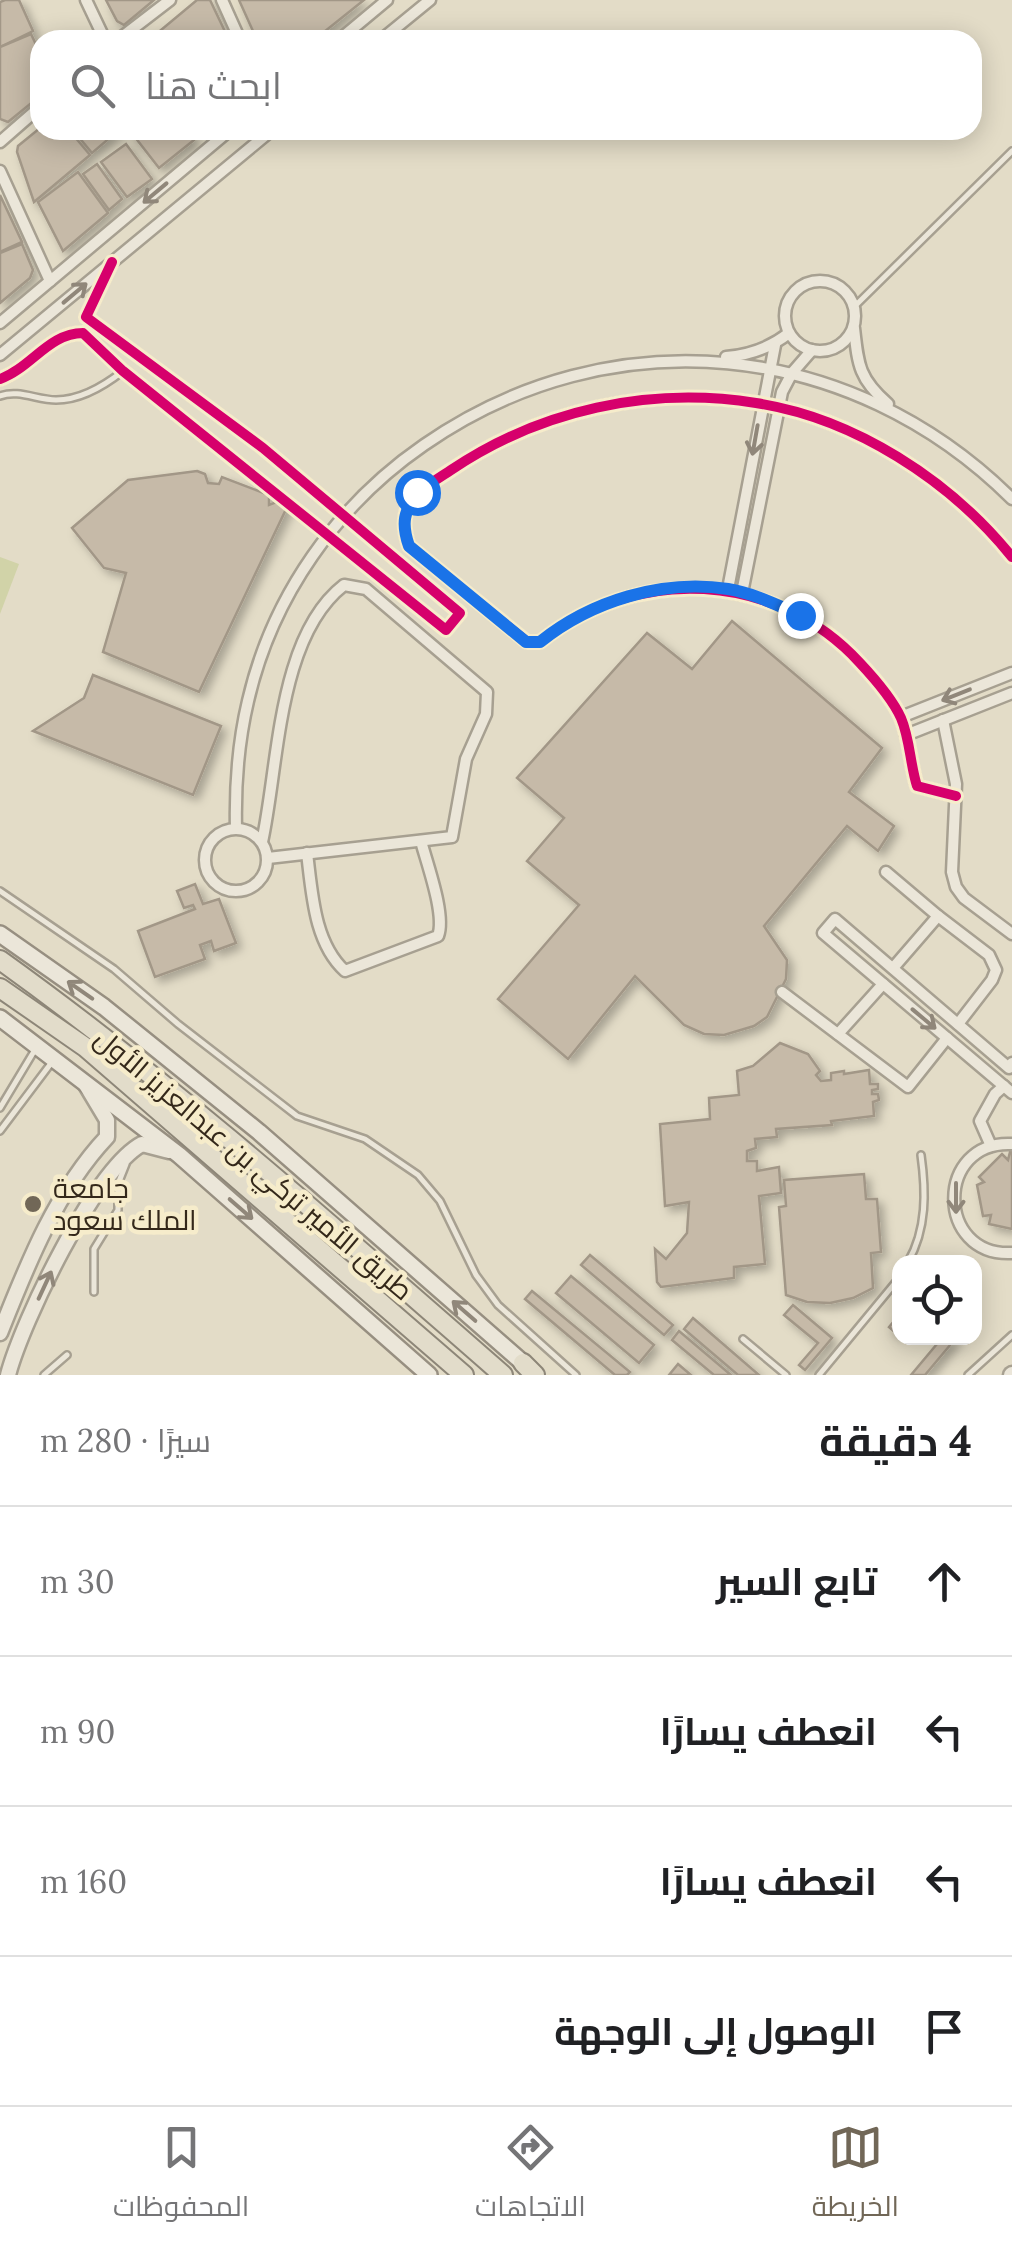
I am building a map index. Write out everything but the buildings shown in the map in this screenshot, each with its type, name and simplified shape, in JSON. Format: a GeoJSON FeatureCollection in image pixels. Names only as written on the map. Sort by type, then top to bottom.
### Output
{"type":"FeatureCollection","features":[{"type":"Feature","properties":{"kind":"main road"},"geometry":{"type":"LineString","coordinates":[[0,934],[104,1007],[259,1132],[532,1371]]}},
{"type":"Feature","properties":{"kind":"main road","name":"طريق الأمير تركي بن عبدالعزيز الأول"},"geometry":{"type":"LineString","coordinates":[[0,960],[88,1023],[242,1150],[503,1375]]}},
{"type":"Feature","properties":{"kind":"main road","name":"طريق الأمير تركي بن عبدالعزيز الأول"},"geometry":{"type":"LineString","coordinates":[[0,988],[84,1048],[464,1375]]}},
{"type":"Feature","properties":{"kind":"main road"},"geometry":{"type":"LineString","coordinates":[[0,1018],[179,1155],[429,1375]]}},
{"type":"Feature","properties":{"kind":"street"},"geometry":{"type":"LineString","coordinates":[[86,0],[100,30]]}},
{"type":"Feature","properties":{"kind":"street"},"geometry":{"type":"LineString","coordinates":[[131,30],[170,0]]}},
{"type":"Feature","properties":{"kind":"street"},"geometry":{"type":"LineString","coordinates":[[222,0],[236,30]]}},
{"type":"Feature","properties":{"kind":"street"},"geometry":{"type":"LineString","coordinates":[[393,30],[430,0]]}},
{"type":"Feature","properties":{"kind":"street"},"geometry":{"type":"LineString","coordinates":[[350,30],[385,1]]}},
{"type":"Feature","properties":{"kind":"street"},"geometry":{"type":"LineString","coordinates":[[0,142],[30,116]]}},
{"type":"Feature","properties":{"kind":"street"},"geometry":{"type":"LineString","coordinates":[[0,323],[218,140]]}},
{"type":"Feature","properties":{"kind":"street"},"geometry":{"type":"LineString","coordinates":[[0,354],[260,140]]}},
{"type":"Feature","properties":{"kind":"street"},"geometry":{"type":"LineString","coordinates":[[0,171],[50,281]]}},
{"type":"Feature","properties":{"kind":"street"},"geometry":{"type":"LineString","coordinates":[[0,380],[15,374],[67,333],[83,333],[126,373],[446,630],[460,613],[262,448],[86,317],[112,262]]}},
{"type":"Feature","properties":{"kind":"street"},"geometry":{"type":"LineString","coordinates":[[854,328],[841,345],[830,350],[812,350],[796,342],[789,332],[785,309],[798,288],[808,282],[832,282],[846,291],[855,306],[860,374],[871,390],[900,414],[960,452],[1012,499]]}},
{"type":"Feature","properties":{"kind":"street"},"geometry":{"type":"LineString","coordinates":[[236,828],[235,779],[256,671],[285,601],[327,535],[373,483],[458,421],[524,390],[594,370],[746,355],[775,344],[789,332]]}},
{"type":"Feature","properties":{"kind":"street"},"geometry":{"type":"LineString","coordinates":[[728,589],[775,344]]}},
{"type":"Feature","properties":{"kind":"street"},"geometry":{"type":"LineString","coordinates":[[742,593],[782,392],[812,350]]}},
{"type":"Feature","properties":{"kind":"street"},"geometry":{"type":"LineString","coordinates":[[698,360],[792,373],[835,386],[900,414]]}},
{"type":"Feature","properties":{"kind":"street"},"geometry":{"type":"LineString","coordinates":[[126,373],[146,361]]}},
{"type":"Feature","properties":{"kind":"street"},"geometry":{"type":"LineString","coordinates":[[956,796],[917,786],[900,717],[879,684],[845,646],[800,615],[728,589],[688,587],[607,602],[558,627],[540,642],[526,642],[409,546],[402,528],[404,511],[417,492],[509,435],[564,415],[675,397],[779,408],[833,425],[886,450],[947,492],[995,535],[1012,556]]}},
{"type":"Feature","properties":{"kind":"street"},"geometry":{"type":"LineString","coordinates":[[262,842],[272,795],[275,752],[298,660],[328,598],[344,585],[366,589],[487,692],[486,714],[466,759],[452,837],[268,858]]}},
{"type":"Feature","properties":{"kind":"street"},"geometry":{"type":"LineString","coordinates":[[900,717],[1012,674]]}},
{"type":"Feature","properties":{"kind":"street"},"geometry":{"type":"LineString","coordinates":[[906,735],[1012,693]]}},
{"type":"Feature","properties":{"kind":"street"},"geometry":{"type":"LineString","coordinates":[[942,720],[956,796],[952,872],[956,887],[964,898],[1012,934]]}},
{"type":"Feature","properties":{"kind":"street"},"geometry":{"type":"LineString","coordinates":[[236,828],[255,834],[268,858],[266,871],[253,886],[233,891],[214,882],[208,874],[206,853],[216,836],[236,828]]}},
{"type":"Feature","properties":{"kind":"street"},"geometry":{"type":"LineString","coordinates":[[307,854],[322,936],[336,963],[345,971],[438,936],[439,914],[422,840]]}},
{"type":"Feature","properties":{"kind":"street"},"geometry":{"type":"LineString","coordinates":[[886,872],[989,955],[996,970],[992,980],[958,1024]]}},
{"type":"Feature","properties":{"kind":"street"},"geometry":{"type":"LineString","coordinates":[[893,968],[938,916]]}},
{"type":"Feature","properties":{"kind":"street"},"geometry":{"type":"LineString","coordinates":[[1008,1089],[822,934],[835,919],[1011,1067]]}},
{"type":"Feature","properties":{"kind":"street"},"geometry":{"type":"LineString","coordinates":[[838,1034],[883,984]]}},
{"type":"Feature","properties":{"kind":"street"},"geometry":{"type":"LineString","coordinates":[[782,992],[908,1087],[947,1038]]}},
{"type":"Feature","properties":{"kind":"street"},"geometry":{"type":"LineString","coordinates":[[0,1334],[54,1212],[109,1130],[108,1120],[83,1080]]}},
{"type":"Feature","properties":{"kind":"street"},"geometry":{"type":"LineString","coordinates":[[990,1146],[980,1121],[994,1094],[1008,1089]]}},
{"type":"Feature","properties":{"kind":"street"},"geometry":{"type":"LineString","coordinates":[[100,1188],[142,1144],[179,1155]]}},
{"type":"Feature","properties":{"kind":"street"},"geometry":{"type":"LineString","coordinates":[[1012,1144],[990,1146],[970,1158],[953,1190],[960,1226],[972,1240],[988,1250],[1012,1253]]}},
{"type":"Feature","properties":{"kind":"street"},"geometry":{"type":"LineString","coordinates":[[8,1375],[50,1272],[100,1188],[112,1158],[101,1156],[54,1212]]}},
{"type":"Feature","properties":{"kind":"lane"},"geometry":{"type":"LineString","coordinates":[[855,306],[1012,151]]}},
{"type":"Feature","properties":{"kind":"lane"},"geometry":{"type":"LineString","coordinates":[[0,396],[8,392],[57,400],[88,393],[126,373]]}},
{"type":"Feature","properties":{"kind":"lane"},"geometry":{"type":"LineString","coordinates":[[0,891],[114,969],[297,1116],[365,1139],[418,1175],[440,1202],[476,1274],[498,1304],[576,1375]]}},
{"type":"Feature","properties":{"kind":"lane"},"geometry":{"type":"LineString","coordinates":[[0,1108],[38,1046]]}},
{"type":"Feature","properties":{"kind":"lane"},"geometry":{"type":"LineString","coordinates":[[0,1132],[55,1058]]}},
{"type":"Feature","properties":{"kind":"lane"},"geometry":{"type":"LineString","coordinates":[[911,1255],[924,1210],[920,1155]]}},
{"type":"Feature","properties":{"kind":"lane"},"geometry":{"type":"LineString","coordinates":[[94,1292],[94,1249],[118,1210],[118,1184],[125,1172],[126,1158]]}},
{"type":"Feature","properties":{"kind":"lane"},"geometry":{"type":"LineString","coordinates":[[819,1375],[892,1287]]}},
{"type":"Feature","properties":{"kind":"lane"},"geometry":{"type":"LineString","coordinates":[[968,1375],[1012,1335]]}},
{"type":"Feature","properties":{"kind":"lane"},"geometry":{"type":"LineString","coordinates":[[743,1339],[786,1375]]}},
{"type":"Feature","properties":{"kind":"lane"},"geometry":{"type":"LineString","coordinates":[[44,1375],[67,1355]]}},
{"type":"Feature","properties":{"kind":"green space"},"geometry":{"type":"Polygon","coordinates":[[[0,557],[19,564],[0,614],[0,557]]]}},
{"type":"Feature","properties":{"kind":"cycle path"},"geometry":{"type":"LineString","coordinates":[[0,379],[60,339],[83,333],[123,371],[446,630],[460,613],[263,448],[86,317],[112,262]]}},
{"type":"Feature","properties":{"kind":"cycle path"},"geometry":{"type":"LineString","coordinates":[[956,796],[917,786],[904,726],[888,696],[860,663],[826,633],[788,610],[747,596],[704,589],[661,591],[618,600],[578,617],[540,642],[527,642],[409,546],[405,531],[407,509],[429,485],[485,449],[558,418],[636,401],[716,399],[793,411],[864,438],[930,478],[1012,557]]}},
{"type":"Feature","properties":{"kind":"place","name":"جامعة الملك سعود"},"geometry":{"type":"Point","coordinates":[33,1204]}},
{"type":"Feature","properties":{"kind":"route"},"geometry":{"type":"LineString","coordinates":[[417,492],[404,511],[402,528],[409,546],[526,642],[540,642],[558,627],[607,602],[688,587],[728,589],[800,615]]}}]}
